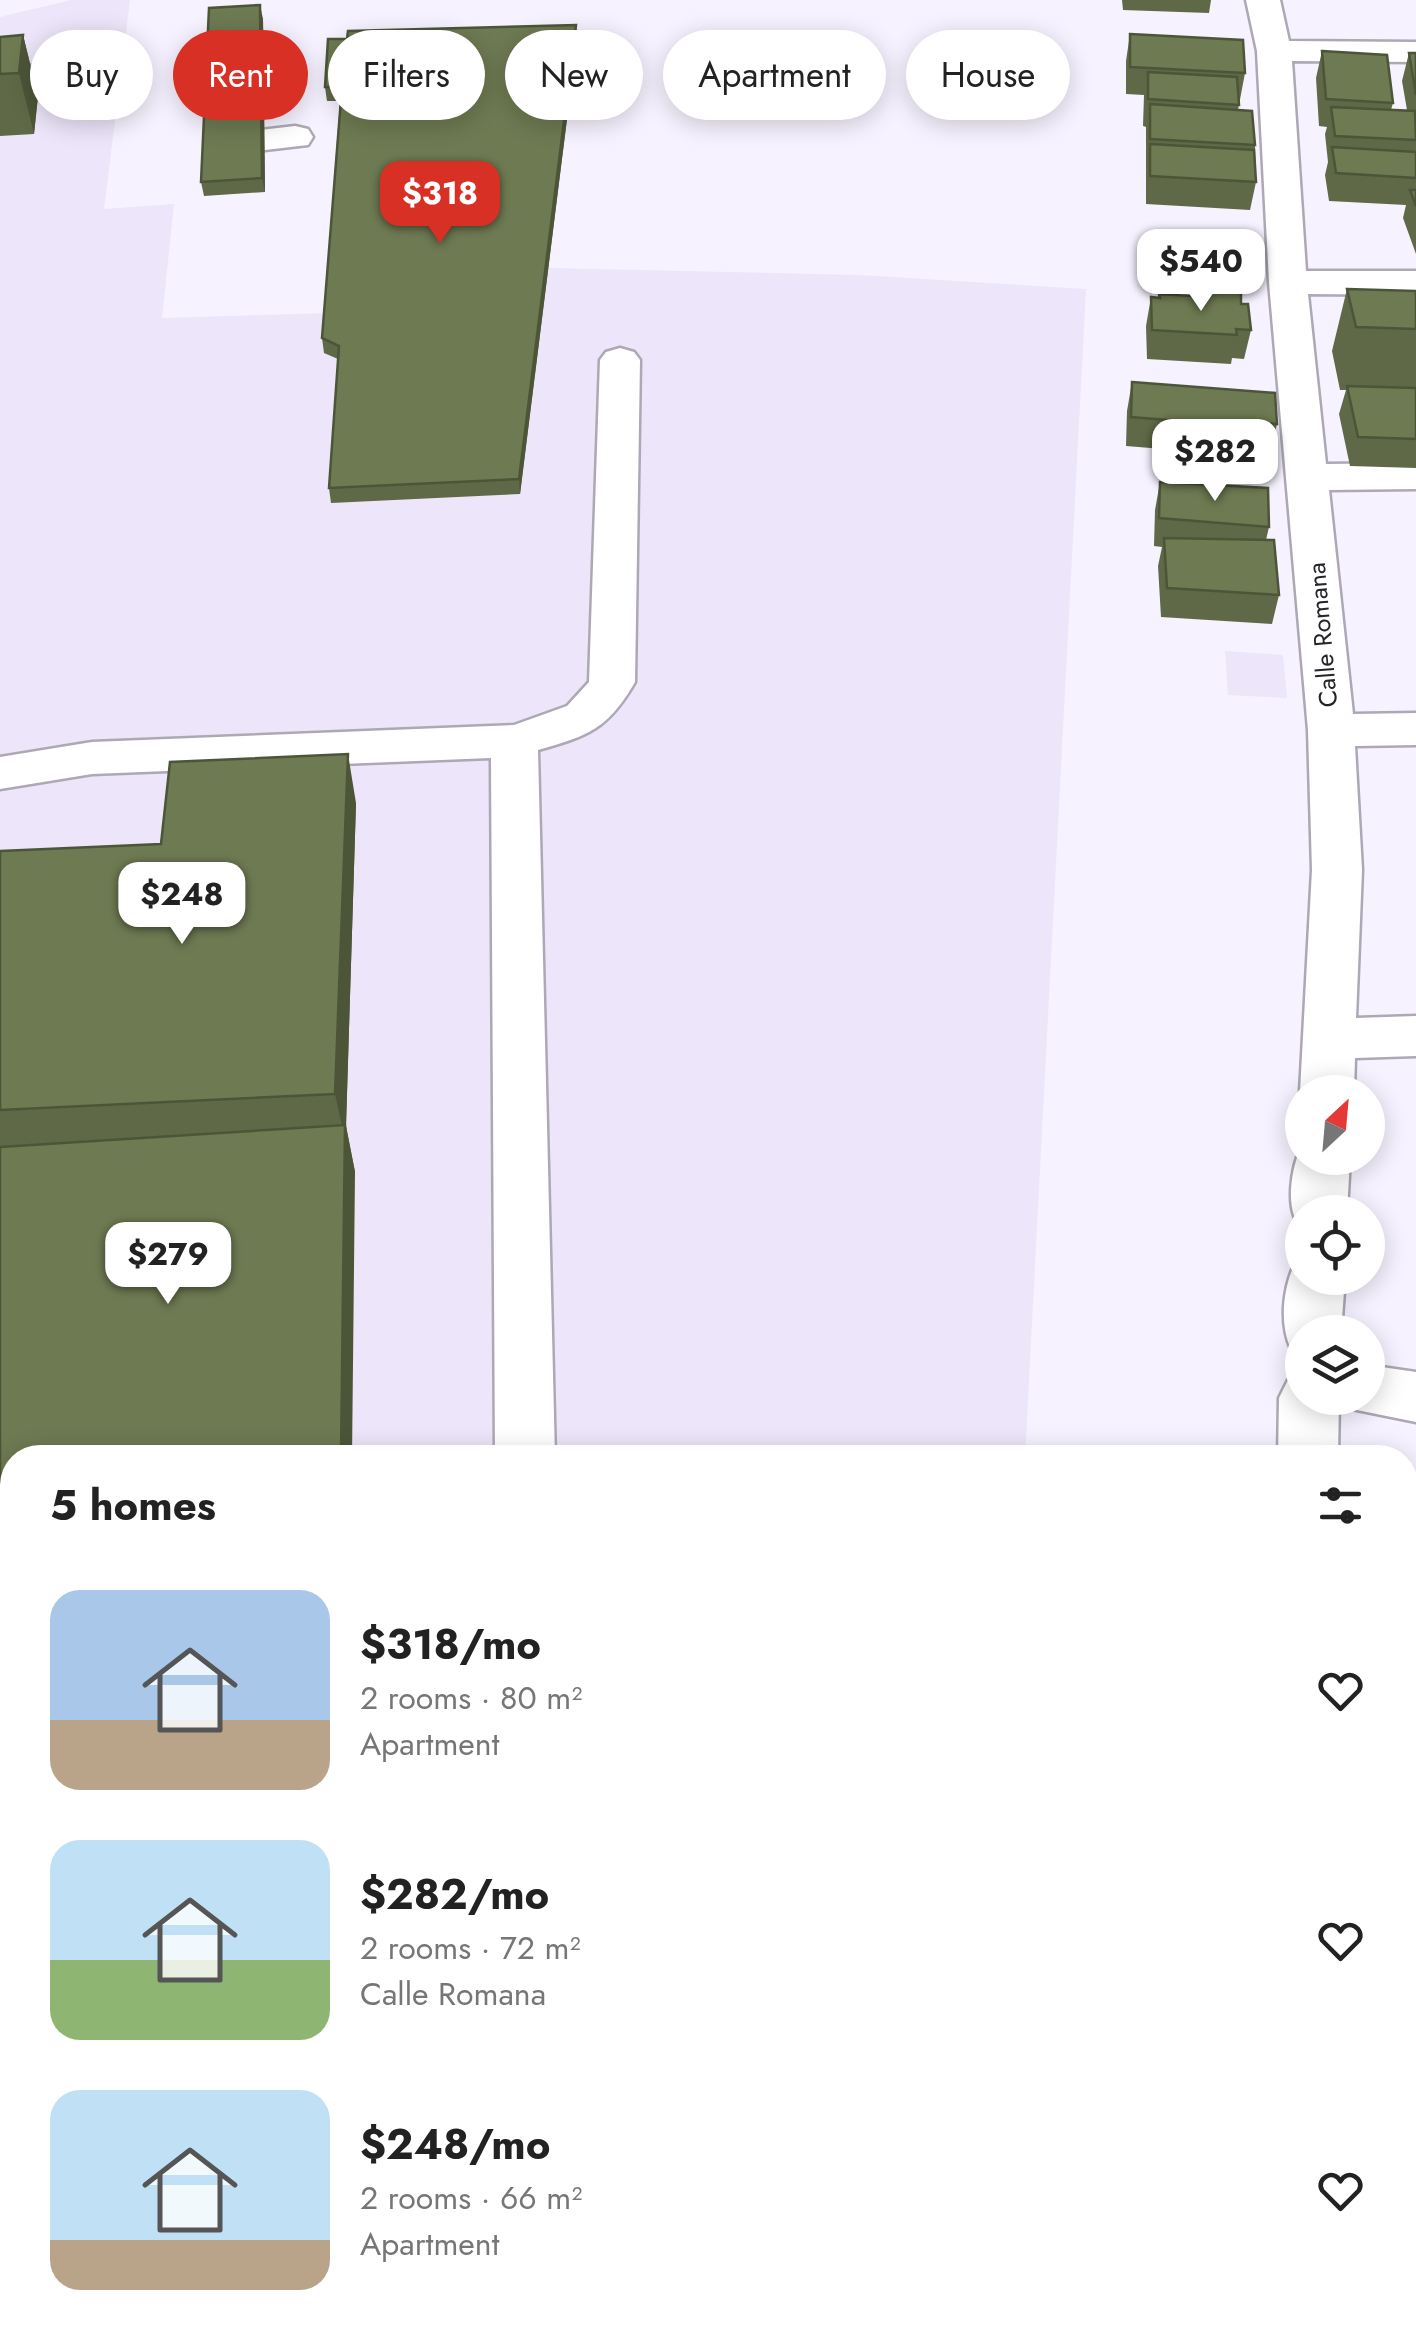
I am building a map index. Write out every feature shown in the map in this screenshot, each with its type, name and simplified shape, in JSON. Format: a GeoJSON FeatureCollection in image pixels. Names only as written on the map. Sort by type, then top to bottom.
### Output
{"type":"FeatureCollection","features":[{"type":"Feature","properties":{"kind":"street","name":"Calle Romana"},"geometry":{"type":"LineString","coordinates":[[1263,0],[1274,51],[1288,282],[1331,730],[1337,870],[1328,1075]]}},
{"type":"Feature","properties":{"kind":"street"},"geometry":{"type":"LineString","coordinates":[[1274,51],[1416,52]]}},
{"type":"Feature","properties":{"kind":"street"},"geometry":{"type":"LineString","coordinates":[[0,81],[30,75]]}},
{"type":"Feature","properties":{"kind":"street"},"geometry":{"type":"LineString","coordinates":[[1288,282],[1416,283]]}},
{"type":"Feature","properties":{"kind":"street"},"geometry":{"type":"LineString","coordinates":[[0,773],[92,758],[514,741],[574,723],[600,708],[612,682],[620,360]]}},
{"type":"Feature","properties":{"kind":"street"},"geometry":{"type":"LineString","coordinates":[[1307,476],[1416,476]]}},
{"type":"Feature","properties":{"kind":"street"},"geometry":{"type":"LineString","coordinates":[[1331,730],[1416,729]]}},
{"type":"Feature","properties":{"kind":"street"},"geometry":{"type":"LineString","coordinates":[[514,741],[525,1445]]}},
{"type":"Feature","properties":{"kind":"street"},"geometry":{"type":"LineString","coordinates":[[1330,1039],[1416,1036]]}},
{"type":"Feature","properties":{"kind":"street"},"geometry":{"type":"LineString","coordinates":[[1385,1392],[1416,1397]]}},
{"type":"Feature","properties":{"kind":"street"},"geometry":{"type":"LineString","coordinates":[[1308,1445],[1309,1415]]}},
{"type":"Feature","properties":{"kind":"shaded area"},"geometry":{"type":"Polygon","coordinates":[[[71,0],[130,0],[126,30],[30,30],[30,120],[115,120],[104,209],[174,204],[162,318],[329,313],[548,268],[860,275],[1086,289],[1026,1445],[0,1445],[0,17],[71,0]]]}},
{"type":"Feature","properties":{"kind":"shaded area"},"geometry":{"type":"Polygon","coordinates":[[[1225,651],[1283,655],[1287,698],[1228,695],[1225,651]]]}},
{"type":"Feature","properties":{"kind":"building"},"geometry":{"type":"Polygon","coordinates":[[[260,5],[260,30],[208,30],[209,8],[260,5]]]}},
{"type":"Feature","properties":{"kind":"building"},"geometry":{"type":"Polygon","coordinates":[[[576,25],[575,30],[505,30],[505,120],[564,120],[519,479],[329,488],[339,346],[322,338],[339,120],[485,120],[485,30],[386,30],[576,25]]]}},
{"type":"Feature","properties":{"kind":"building"},"geometry":{"type":"Polygon","coordinates":[[[1130,34],[1243,40],[1245,73],[1130,67],[1130,34]]]}},
{"type":"Feature","properties":{"kind":"building"},"geometry":{"type":"Polygon","coordinates":[[[23,35],[19,73],[0,74],[0,37],[23,35]]]}},
{"type":"Feature","properties":{"kind":"building"},"geometry":{"type":"Polygon","coordinates":[[[328,39],[328,87],[325,87],[328,39]]]}},
{"type":"Feature","properties":{"kind":"building"},"geometry":{"type":"Polygon","coordinates":[[[1322,51],[1387,55],[1393,103],[1326,99],[1322,51]]]}},
{"type":"Feature","properties":{"kind":"building"},"geometry":{"type":"Polygon","coordinates":[[[1409,53],[1416,53],[1416,95],[1409,53]]]}},
{"type":"Feature","properties":{"kind":"building"},"geometry":{"type":"Polygon","coordinates":[[[1148,72],[1237,77],[1239,105],[1148,99],[1148,72]]]}},
{"type":"Feature","properties":{"kind":"building"},"geometry":{"type":"Polygon","coordinates":[[[1150,104],[1252,111],[1255,145],[1150,139],[1150,104]]]}},
{"type":"Feature","properties":{"kind":"building"},"geometry":{"type":"Polygon","coordinates":[[[1331,107],[1415,111],[1416,140],[1335,136],[1331,107]]]}},
{"type":"Feature","properties":{"kind":"building"},"geometry":{"type":"Polygon","coordinates":[[[204,120],[261,120],[262,178],[201,182],[204,120]]]}},
{"type":"Feature","properties":{"kind":"building"},"geometry":{"type":"Polygon","coordinates":[[[1150,144],[1254,150],[1256,182],[1150,176],[1150,144]]]}},
{"type":"Feature","properties":{"kind":"building"},"geometry":{"type":"Polygon","coordinates":[[[1332,147],[1416,152],[1416,178],[1336,173],[1332,147]]]}},
{"type":"Feature","properties":{"kind":"building"},"geometry":{"type":"Polygon","coordinates":[[[1347,289],[1416,291],[1416,329],[1356,327],[1347,289]]]}},
{"type":"Feature","properties":{"kind":"building"},"geometry":{"type":"Polygon","coordinates":[[[1208,291],[1241,293],[1241,304],[1248,304],[1251,330],[1236,329],[1237,335],[1152,330],[1151,297],[1208,297],[1208,291]]]}},
{"type":"Feature","properties":{"kind":"building"},"geometry":{"type":"Polygon","coordinates":[[[1132,382],[1275,393],[1277,424],[1267,423],[1268,428],[1131,417],[1132,382]]]}},
{"type":"Feature","properties":{"kind":"building"},"geometry":{"type":"Polygon","coordinates":[[[1347,386],[1416,388],[1416,439],[1358,437],[1347,386]]]}},
{"type":"Feature","properties":{"kind":"building"},"geometry":{"type":"Polygon","coordinates":[[[1160,482],[1268,488],[1269,527],[1159,518],[1160,482]]]}},
{"type":"Feature","properties":{"kind":"building"},"geometry":{"type":"Polygon","coordinates":[[[1164,538],[1274,540],[1279,595],[1167,588],[1164,538]]]}},
{"type":"Feature","properties":{"kind":"building"},"geometry":{"type":"Polygon","coordinates":[[[348,754],[335,1094],[0,1110],[0,851],[161,844],[170,762],[348,754]]]}},
{"type":"Feature","properties":{"kind":"building"},"geometry":{"type":"Polygon","coordinates":[[[345,1125],[341,1445],[0,1445],[0,1147],[345,1125]]]}}]}
